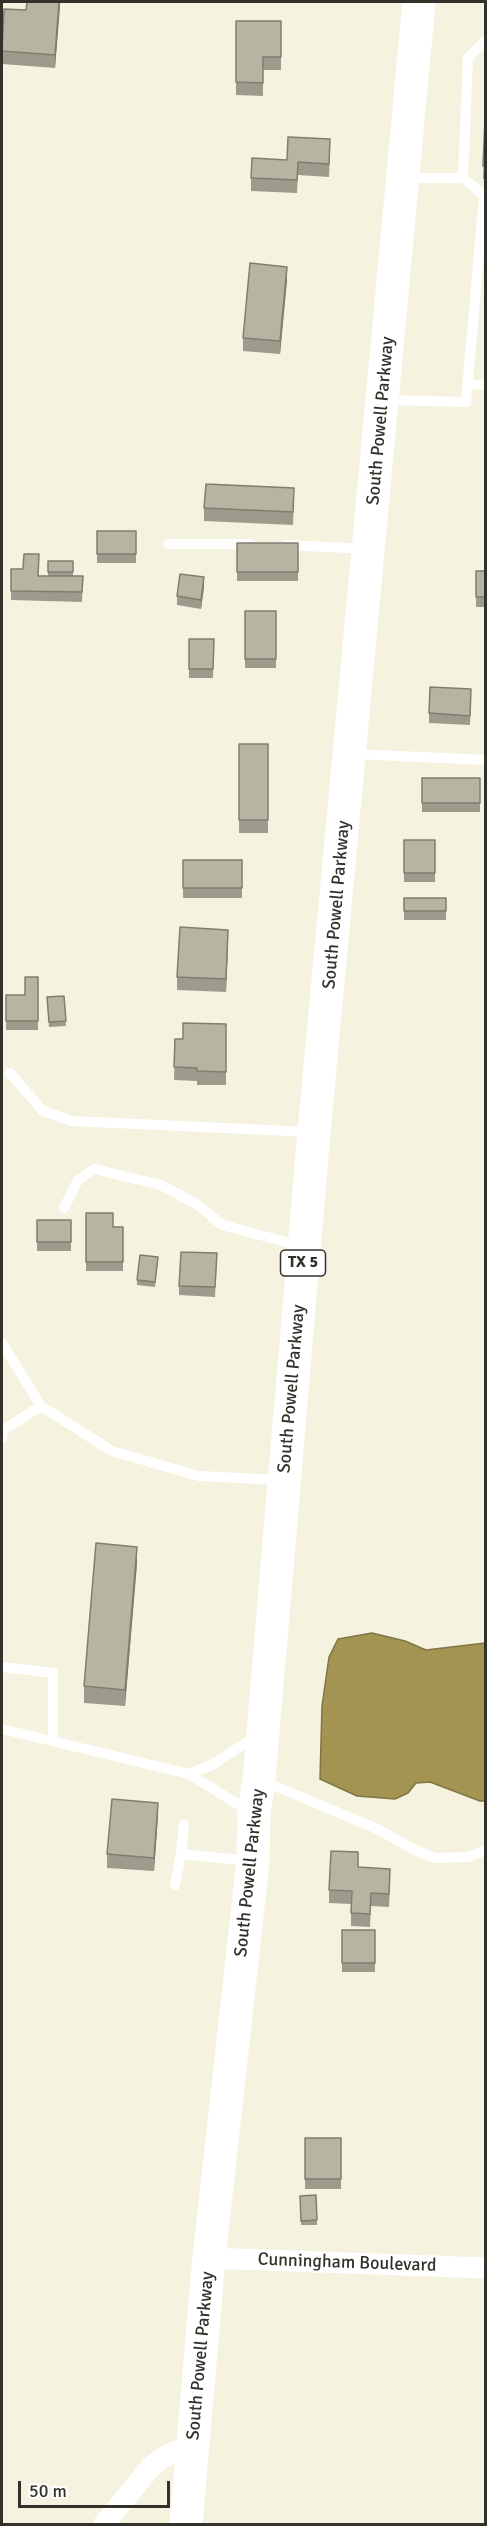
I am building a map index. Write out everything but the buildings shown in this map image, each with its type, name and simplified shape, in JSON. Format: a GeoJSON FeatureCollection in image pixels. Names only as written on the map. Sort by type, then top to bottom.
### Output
{"type":"FeatureCollection","features":[{"type":"Feature","properties":{"kind":"main road","name":"South Powell Parkway"},"geometry":{"type":"LineString","coordinates":[[186,2524],[209,2258],[253,1861],[254,1813],[260,1779],[314,1132],[351,754],[419,2]]}},
{"type":"Feature","properties":{"kind":"street","name":"Cunningham Boulevard"},"geometry":{"type":"LineString","coordinates":[[209,2258],[486,2268]]}},
{"type":"Feature","properties":{"kind":"street"},"geometry":{"type":"LineString","coordinates":[[104,2524],[157,2462],[174,2451],[193,2449]]}},
{"type":"Feature","properties":{"kind":"lane"},"geometry":{"type":"LineString","coordinates":[[463,178],[468,58],[486,40]]}},
{"type":"Feature","properties":{"kind":"lane"},"geometry":{"type":"LineString","coordinates":[[383,400],[466,402],[485,197],[463,178],[402,178]]}},
{"type":"Feature","properties":{"kind":"lane"},"geometry":{"type":"LineString","coordinates":[[468,384],[486,385]]}},
{"type":"Feature","properties":{"kind":"lane"},"geometry":{"type":"LineString","coordinates":[[168,544],[255,544]]}},
{"type":"Feature","properties":{"kind":"lane"},"geometry":{"type":"LineString","coordinates":[[277,544],[369,550]]}},
{"type":"Feature","properties":{"kind":"lane"},"geometry":{"type":"LineString","coordinates":[[351,754],[486,760]]}},
{"type":"Feature","properties":{"kind":"lane"},"geometry":{"type":"LineString","coordinates":[[10,1073],[43,1111],[72,1121],[314,1132]]}},
{"type":"Feature","properties":{"kind":"lane"},"geometry":{"type":"LineString","coordinates":[[64,1208],[78,1180],[94,1169],[161,1185],[198,1204],[222,1225],[304,1247]]}},
{"type":"Feature","properties":{"kind":"lane"},"geometry":{"type":"LineString","coordinates":[[2,1343],[41,1406],[112,1451],[199,1476],[285,1480]]}},
{"type":"Feature","properties":{"kind":"lane"},"geometry":{"type":"LineString","coordinates":[[2,1438],[4,1429],[41,1406]]}},
{"type":"Feature","properties":{"kind":"lane"},"geometry":{"type":"LineString","coordinates":[[2,1667],[53,1673],[53,1741]]}},
{"type":"Feature","properties":{"kind":"lane"},"geometry":{"type":"LineString","coordinates":[[2,1730],[189,1774],[254,1813]]}},
{"type":"Feature","properties":{"kind":"lane"},"geometry":{"type":"LineString","coordinates":[[189,1774],[212,1765],[263,1731]]}},
{"type":"Feature","properties":{"kind":"lane"},"geometry":{"type":"LineString","coordinates":[[260,1779],[375,1827],[435,1858],[468,1857],[486,1850]]}},
{"type":"Feature","properties":{"kind":"lane"},"geometry":{"type":"LineString","coordinates":[[175,1885],[184,1826]]}},
{"type":"Feature","properties":{"kind":"lane"},"geometry":{"type":"LineString","coordinates":[[181,1854],[253,1861]]}},
{"type":"Feature","properties":{"kind":"shaded area"},"geometry":{"type":"Polygon","coordinates":[[[372,1633],[405,1641],[426,1650],[485,1643],[485,1801],[430,1782],[416,1783],[408,1793],[395,1799],[357,1796],[320,1779],[322,1706],[329,1657],[338,1639],[372,1633]]]}}]}
